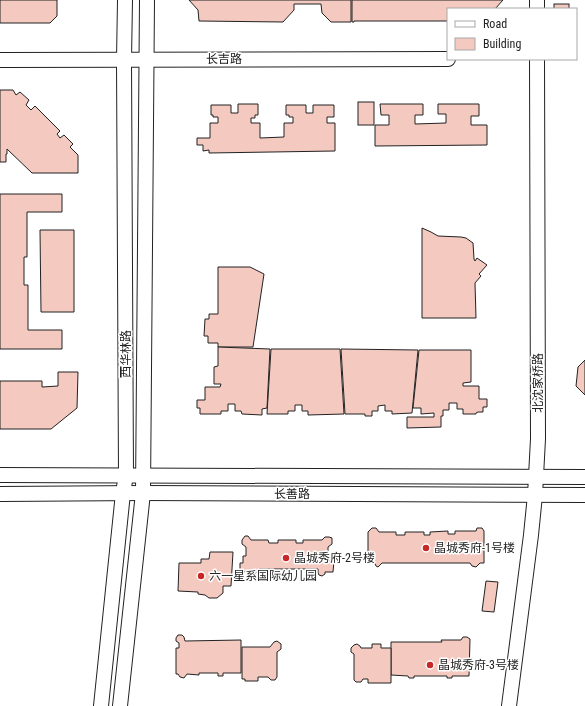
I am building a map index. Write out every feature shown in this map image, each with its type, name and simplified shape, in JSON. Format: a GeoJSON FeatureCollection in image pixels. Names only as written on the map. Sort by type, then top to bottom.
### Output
{"type":"FeatureCollection","features":[{"type":"Feature","properties":{"kind":"street","name":"西华林路"},"geometry":{"type":"LineString","coordinates":[[101,706],[122,494],[126,475],[125,0]]}},
{"type":"Feature","properties":{"kind":"street","name":"西华林路"},"geometry":{"type":"LineString","coordinates":[[120,706],[143,493],[147,59],[146,0]]}},
{"type":"Feature","properties":{"kind":"street","name":"长吉路"},"geometry":{"type":"LineString","coordinates":[[0,60],[447,59]]}},
{"type":"Feature","properties":{"kind":"street","name":"北沈家桥路"},"geometry":{"type":"LineString","coordinates":[[509,706],[536,495],[538,439],[537,60]]}},
{"type":"Feature","properties":{"kind":"street","name":"长善路"},"geometry":{"type":"LineString","coordinates":[[0,475],[585,478]]}},
{"type":"Feature","properties":{"kind":"street","name":"长善路"},"geometry":{"type":"LineString","coordinates":[[0,494],[143,493],[585,495]]}},
{"type":"Feature","properties":{"kind":"building"},"geometry":{"type":"Polygon","coordinates":[[[0,0],[57,0],[57,16],[50,23],[0,23],[0,0]]]}},
{"type":"Feature","properties":{"kind":"building"},"geometry":{"type":"Polygon","coordinates":[[[189,0],[351,0],[351,22],[331,22],[322,13],[321,4],[294,4],[294,10],[283,22],[199,21],[198,10],[189,0]]]}},
{"type":"Feature","properties":{"kind":"building"},"geometry":{"type":"Polygon","coordinates":[[[352,0],[503,0],[496,8],[447,8],[447,21],[352,22],[352,0]]]}},
{"type":"Feature","properties":{"kind":"building"},"geometry":{"type":"Polygon","coordinates":[[[554,4],[569,4],[569,8],[554,8],[554,4]]]}},
{"type":"Feature","properties":{"kind":"building"},"geometry":{"type":"Polygon","coordinates":[[[0,90],[13,90],[16,95],[20,92],[29,100],[26,105],[31,110],[35,106],[60,131],[57,134],[60,138],[64,135],[73,144],[70,147],[78,155],[78,173],[32,173],[7,149],[6,162],[0,162],[0,90]]]}},
{"type":"Feature","properties":{"kind":"building"},"geometry":{"type":"Polygon","coordinates":[[[358,102],[374,102],[374,125],[358,125],[358,102]]]}},
{"type":"Feature","properties":{"kind":"building"},"geometry":{"type":"Polygon","coordinates":[[[238,104],[258,104],[258,115],[255,115],[255,118],[251,118],[251,123],[260,123],[260,138],[284,137],[284,123],[293,123],[293,117],[286,115],[286,105],[306,105],[306,113],[313,113],[313,105],[334,105],[334,117],[327,117],[327,123],[335,123],[335,151],[209,153],[209,150],[203,151],[203,145],[197,145],[197,138],[210,138],[210,123],[218,123],[218,117],[213,117],[213,115],[211,115],[211,105],[231,105],[231,113],[238,113],[238,104]]]}},
{"type":"Feature","properties":{"kind":"building"},"geometry":{"type":"Polygon","coordinates":[[[380,104],[423,104],[423,115],[415,115],[415,124],[446,123],[446,114],[438,114],[438,104],[479,104],[479,116],[471,116],[471,125],[487,125],[487,145],[375,146],[375,125],[389,125],[389,115],[381,115],[380,104]]]}},
{"type":"Feature","properties":{"kind":"building"},"geometry":{"type":"Polygon","coordinates":[[[0,194],[62,194],[62,212],[27,212],[27,257],[24,257],[24,285],[28,285],[28,330],[62,330],[62,349],[0,349],[0,194]]]}},
{"type":"Feature","properties":{"kind":"building"},"geometry":{"type":"Polygon","coordinates":[[[422,228],[438,236],[466,238],[473,243],[475,261],[477,258],[487,265],[479,274],[481,276],[475,283],[476,318],[422,318],[422,228]]]}},
{"type":"Feature","properties":{"kind":"building"},"geometry":{"type":"Polygon","coordinates":[[[40,230],[74,230],[74,312],[41,312],[40,230]]]}},
{"type":"Feature","properties":{"kind":"building"},"geometry":{"type":"Polygon","coordinates":[[[218,267],[250,267],[264,274],[253,347],[218,347],[218,343],[208,343],[208,336],[204,336],[205,319],[209,319],[209,314],[218,314],[218,267]]]}},
{"type":"Feature","properties":{"kind":"building"},"geometry":{"type":"Polygon","coordinates":[[[218,347],[270,349],[267,408],[262,409],[262,415],[242,414],[241,411],[235,411],[235,404],[228,404],[228,411],[221,411],[221,414],[200,414],[200,408],[197,408],[197,400],[205,400],[205,387],[220,387],[221,384],[214,384],[214,367],[218,366],[218,347]]]}},
{"type":"Feature","properties":{"kind":"building"},"geometry":{"type":"Polygon","coordinates":[[[271,349],[340,349],[344,414],[308,415],[308,411],[302,411],[302,405],[295,405],[295,411],[288,411],[288,414],[267,414],[271,349]]]}},
{"type":"Feature","properties":{"kind":"building"},"geometry":{"type":"Polygon","coordinates":[[[341,349],[418,350],[412,413],[392,414],[392,411],[385,411],[385,405],[378,406],[378,411],[372,411],[372,416],[365,416],[365,414],[345,414],[341,349]]]}},
{"type":"Feature","properties":{"kind":"building"},"geometry":{"type":"Polygon","coordinates":[[[419,350],[471,350],[471,382],[463,383],[463,386],[479,386],[479,399],[487,399],[487,407],[483,407],[483,412],[478,412],[476,414],[463,414],[463,409],[457,409],[457,403],[449,403],[449,410],[443,410],[443,416],[441,416],[441,427],[407,428],[407,417],[434,417],[434,413],[421,414],[421,408],[413,408],[419,350]]]}},
{"type":"Feature","properties":{"kind":"building"},"geometry":{"type":"Polygon","coordinates":[[[585,360],[585,395],[576,386],[578,367],[585,360]]]}},
{"type":"Feature","properties":{"kind":"building"},"geometry":{"type":"Polygon","coordinates":[[[58,372],[78,372],[77,408],[51,429],[0,429],[0,381],[42,381],[42,387],[58,386],[58,372]]]}},
{"type":"Feature","properties":{"kind":"building","name":"晶城秀府-1号楼"},"geometry":{"type":"Polygon","coordinates":[[[372,528],[376,528],[379,532],[396,532],[396,535],[405,535],[405,532],[424,532],[424,535],[430,535],[430,532],[448,531],[448,534],[455,534],[455,531],[476,531],[477,528],[482,528],[484,531],[484,563],[480,563],[476,567],[472,566],[470,563],[382,563],[378,567],[374,562],[368,562],[368,532],[372,528]]]}},
{"type":"Feature","properties":{"kind":"building","name":"晶城秀府-2号楼"},"geometry":{"type":"Polygon","coordinates":[[[245,536],[248,536],[251,540],[268,540],[269,543],[278,543],[278,540],[296,540],[296,543],[303,543],[303,540],[322,540],[325,537],[332,538],[332,544],[328,547],[328,561],[334,561],[333,572],[325,572],[322,576],[319,575],[318,569],[259,569],[254,575],[250,575],[248,572],[240,571],[240,563],[243,563],[243,556],[246,556],[246,547],[242,544],[242,540],[245,536]]]}},
{"type":"Feature","properties":{"kind":"building"},"geometry":{"type":"Polygon","coordinates":[[[210,552],[233,552],[231,586],[223,586],[223,593],[217,598],[209,598],[205,595],[198,594],[198,592],[178,591],[179,563],[201,563],[201,559],[209,559],[210,552]]]}},
{"type":"Feature","properties":{"kind":"building"},"geometry":{"type":"Polygon","coordinates":[[[486,581],[498,582],[494,612],[482,611],[486,581]]]}},
{"type":"Feature","properties":{"kind":"building"},"geometry":{"type":"Polygon","coordinates":[[[178,635],[182,635],[185,641],[241,640],[241,673],[223,673],[223,676],[218,676],[218,673],[199,673],[199,675],[187,674],[184,678],[180,677],[176,674],[176,648],[179,648],[179,643],[176,641],[176,638],[178,635]]]}},
{"type":"Feature","properties":{"kind":"building","name":"晶城秀府-3号楼"},"geometry":{"type":"Polygon","coordinates":[[[463,637],[470,639],[469,676],[452,676],[452,678],[447,678],[447,676],[414,676],[414,678],[409,678],[408,676],[391,675],[391,642],[442,642],[441,640],[461,640],[463,637]]]}},
{"type":"Feature","properties":{"kind":"building"},"geometry":{"type":"Polygon","coordinates":[[[277,641],[281,644],[281,649],[277,652],[277,677],[275,680],[271,680],[268,677],[258,677],[258,681],[245,681],[245,679],[242,679],[242,647],[270,647],[277,641]]]}},
{"type":"Feature","properties":{"kind":"building"},"geometry":{"type":"Polygon","coordinates":[[[357,644],[361,648],[372,648],[372,644],[381,644],[381,648],[391,648],[391,683],[368,683],[368,679],[363,679],[361,682],[356,682],[354,680],[354,654],[351,652],[351,648],[357,644]]]}},
{"type":"Feature","properties":{"kind":"place","name":"晶城秀府-1号楼"},"geometry":{"type":"Point","coordinates":[426,548]}},
{"type":"Feature","properties":{"kind":"place","name":"晶城秀府-2号楼"},"geometry":{"type":"Point","coordinates":[286,558]}},
{"type":"Feature","properties":{"kind":"place","name":"六一星系国际幼儿园"},"geometry":{"type":"Point","coordinates":[201,576]}},
{"type":"Feature","properties":{"kind":"place","name":"晶城秀府-3号楼"},"geometry":{"type":"Point","coordinates":[430,665]}}]}
